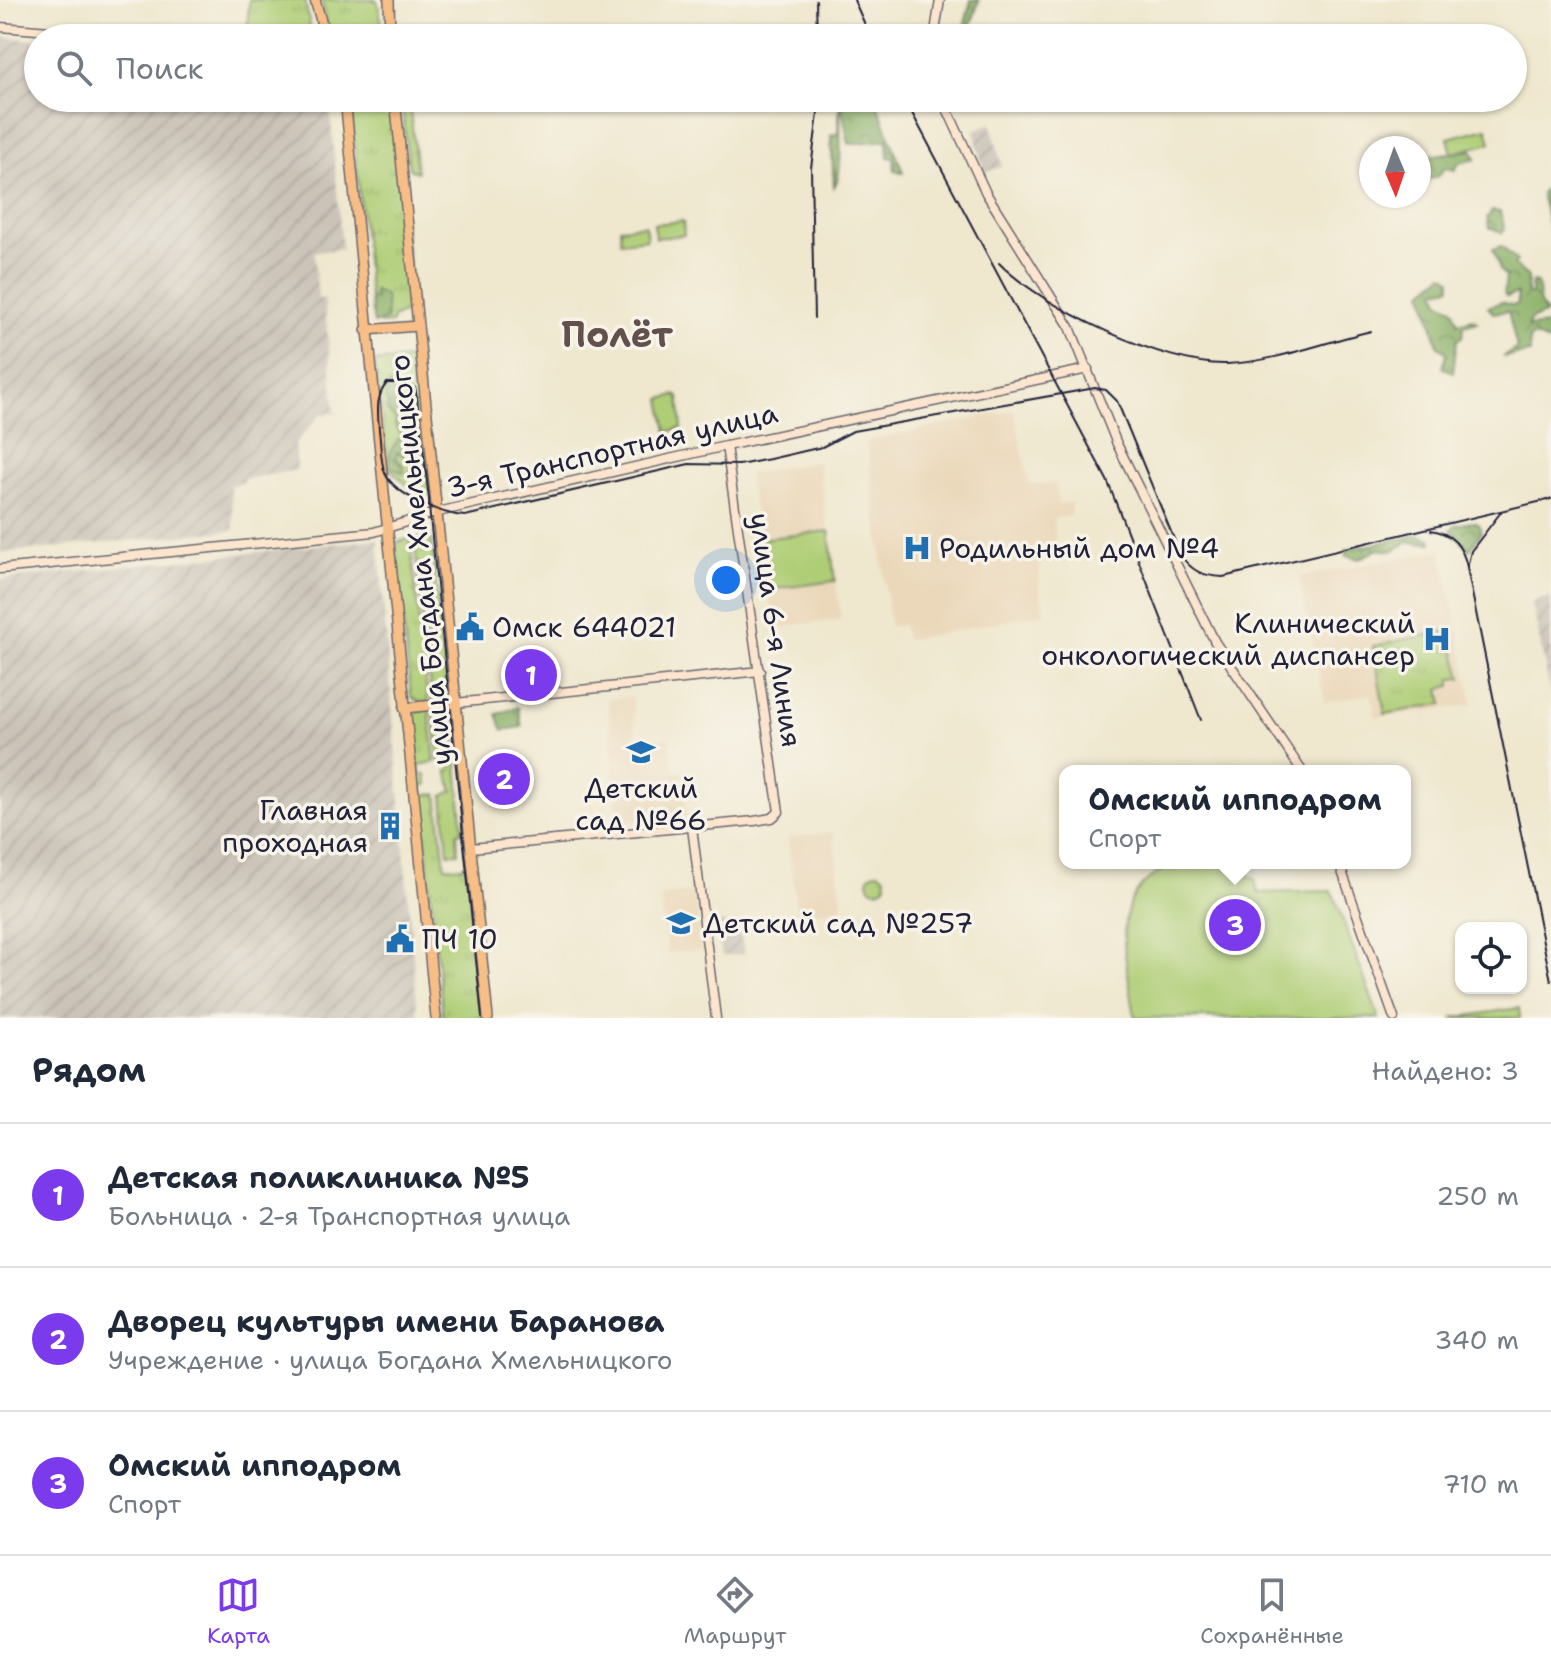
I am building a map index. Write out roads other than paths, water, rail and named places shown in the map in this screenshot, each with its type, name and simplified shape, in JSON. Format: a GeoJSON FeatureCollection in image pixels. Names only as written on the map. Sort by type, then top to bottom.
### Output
{"type":"FeatureCollection","features":[{"type":"Feature","properties":{"kind":"main road"},"geometry":{"type":"LineString","coordinates":[[315,0],[320,24]]}},
{"type":"Feature","properties":{"kind":"main road"},"geometry":{"type":"LineString","coordinates":[[389,0],[390,24]]}},
{"type":"Feature","properties":{"kind":"main road"},"geometry":{"type":"LineString","coordinates":[[936,24],[940,0]]}},
{"type":"Feature","properties":{"kind":"main road"},"geometry":{"type":"LineString","coordinates":[[0,27],[24,29]]}},
{"type":"Feature","properties":{"kind":"main road","name":"улица Богдана Хмельницкого"},"geometry":{"type":"LineString","coordinates":[[346,112],[385,529],[436,1018]]}},
{"type":"Feature","properties":{"kind":"main road","name":"улица Богдана Хмельницкого"},"geometry":{"type":"LineString","coordinates":[[396,112],[488,1018]]}},
{"type":"Feature","properties":{"kind":"main road"},"geometry":{"type":"LineString","coordinates":[[948,112],[998,213],[1065,318],[1117,444],[1215,642],[1298,765]]}},
{"type":"Feature","properties":{"kind":"main road"},"geometry":{"type":"LineString","coordinates":[[366,330],[418,326]]}},
{"type":"Feature","properties":{"kind":"main road","name":"3-я Транспортная улица"},"geometry":{"type":"LineString","coordinates":[[0,569],[385,529],[438,512],[726,446],[1088,369]]}},
{"type":"Feature","properties":{"kind":"main road","name":"улица 6-я Линия"},"geometry":{"type":"LineString","coordinates":[[692,827],[772,818],[780,807],[726,446]]}},
{"type":"Feature","properties":{"kind":"main road"},"geometry":{"type":"LineString","coordinates":[[404,708],[760,671]]}},
{"type":"Feature","properties":{"kind":"main road"},"geometry":{"type":"LineString","coordinates":[[471,848],[692,827],[716,1018]]}},
{"type":"Feature","properties":{"kind":"main road"},"geometry":{"type":"LineString","coordinates":[[1341,869],[1394,1018]]}},
{"type":"Feature","properties":{"kind":"tram line"},"geometry":{"type":"LineString","coordinates":[[482,1018],[429,509],[429,506],[429,499],[417,398],[415,388],[408,383],[387,383],[379,399],[378,411],[385,473],[408,496],[420,502],[432,508],[465,516],[689,464],[739,465],[822,447],[853,431],[1095,388],[1106,390],[1117,401],[1181,556],[1194,569],[1210,576],[1223,577],[1551,499]]}},
{"type":"Feature","properties":{"kind":"tram line"},"geometry":{"type":"LineString","coordinates":[[1501,512],[1471,551],[1467,568],[1551,981]]}},
{"type":"Feature","properties":{"kind":"tram line"},"geometry":{"type":"LineString","coordinates":[[1431,530],[1445,534],[1455,542],[1463,553],[1467,567]]}},
{"type":"Feature","properties":{"kind":"railway"},"geometry":{"type":"LineString","coordinates":[[816,0],[817,24]]}},
{"type":"Feature","properties":{"kind":"railway"},"geometry":{"type":"LineString","coordinates":[[854,0],[865,24]]}},
{"type":"Feature","properties":{"kind":"railway"},"geometry":{"type":"LineString","coordinates":[[814,318],[811,168],[818,112]]}},
{"type":"Feature","properties":{"kind":"railway"},"geometry":{"type":"LineString","coordinates":[[911,112],[1107,480],[1201,720]]}},
{"type":"Feature","properties":{"kind":"railway"},"geometry":{"type":"LineString","coordinates":[[999,263],[1044,298],[1106,331],[1139,345],[1201,362],[1227,364],[1263,360],[1371,331]]}},
{"type":"Feature","properties":{"kind":"place","name":"Родильный дом №4"},"geometry":{"type":"Point","coordinates":[917,548]}},
{"type":"Feature","properties":{"kind":"place","name":"Омск 644021"},"geometry":{"type":"Point","coordinates":[470,627]}},
{"type":"Feature","properties":{"kind":"place","name":"Клинический онкологический диспансер"},"geometry":{"type":"Point","coordinates":[1437,639]}},
{"type":"Feature","properties":{"kind":"place","name":"Детская поликлиника №5"},"geometry":{"type":"Point","coordinates":[531,675]}},
{"type":"Feature","properties":{"kind":"place","name":"Детский сад №66"},"geometry":{"type":"Point","coordinates":[641,752]}},
{"type":"Feature","properties":{"kind":"place","name":"Дворец культуры имени Баранова"},"geometry":{"type":"Point","coordinates":[504,779]}},
{"type":"Feature","properties":{"kind":"place","name":"Главная проходная"},"geometry":{"type":"Point","coordinates":[390,826]}},
{"type":"Feature","properties":{"kind":"place","name":"Детский сад №257"},"geometry":{"type":"Point","coordinates":[681,923]}},
{"type":"Feature","properties":{"kind":"place","name":"Омский ипподром"},"geometry":{"type":"Point","coordinates":[1235,925]}},
{"type":"Feature","properties":{"kind":"place","name":"ПЧ 10"},"geometry":{"type":"Point","coordinates":[400,939]}},
{"type":"Feature","properties":{"kind":"district","name":"Полёт"},"geometry":{"type":"Point","coordinates":[617,334]}}]}
